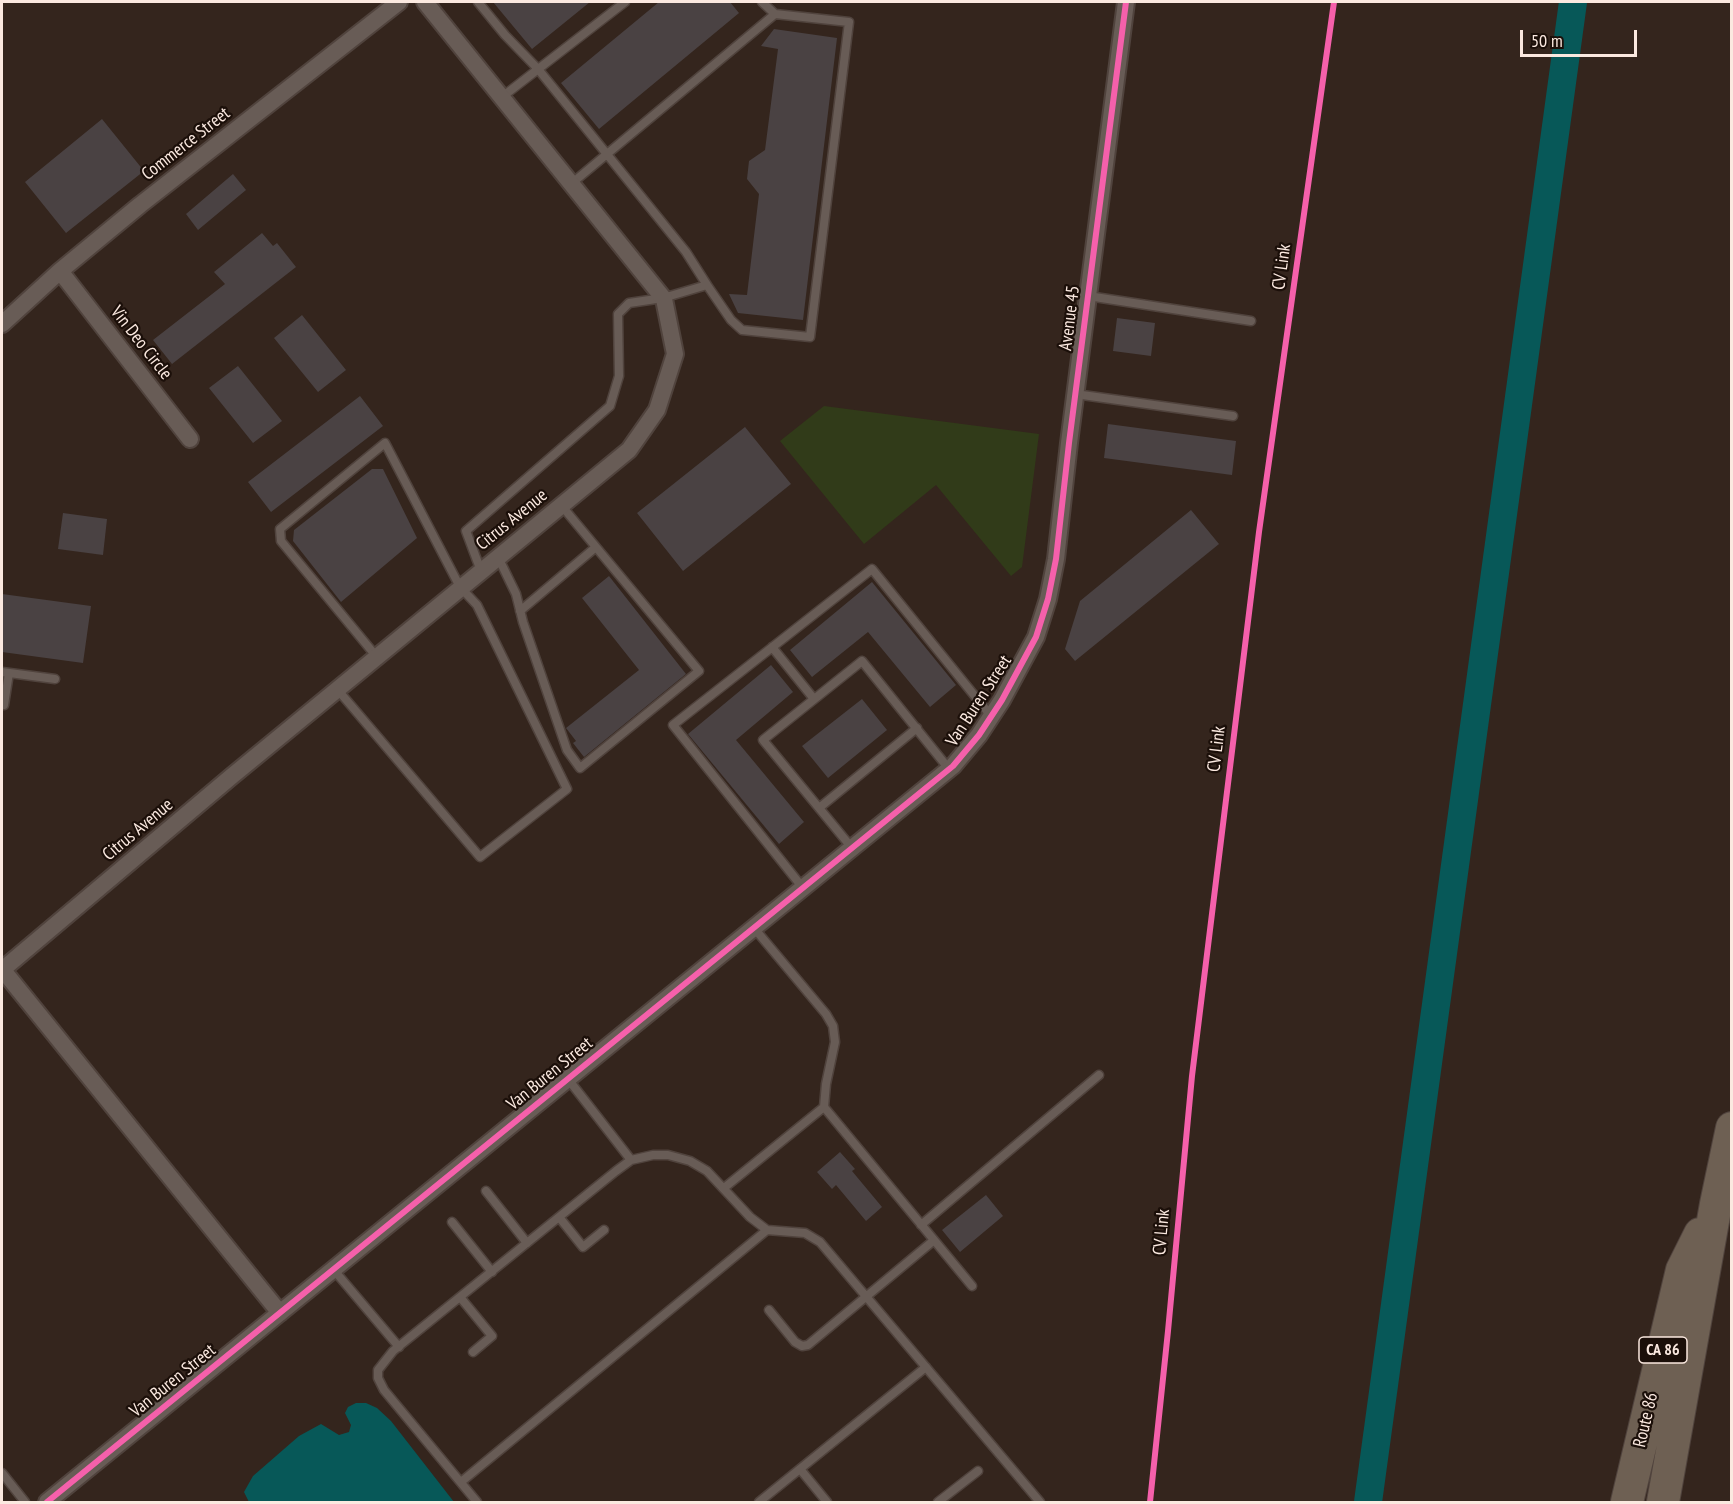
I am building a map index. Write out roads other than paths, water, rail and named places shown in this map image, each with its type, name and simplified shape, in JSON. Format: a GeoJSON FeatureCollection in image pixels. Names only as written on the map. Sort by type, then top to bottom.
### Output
{"type":"FeatureCollection","features":[{"type":"Feature","properties":{"kind":"highway"},"geometry":{"type":"LineString","coordinates":[[1663,1503],[1731,1128]]}},
{"type":"Feature","properties":{"kind":"highway","name":"Route 86"},"geometry":{"type":"LineString","coordinates":[[1628,1503],[1682,1270],[1716,1204]]}},
{"type":"Feature","properties":{"kind":"street","name":"Commerce Street"},"geometry":{"type":"LineString","coordinates":[[2,324],[60,271],[140,205],[399,2]]}},
{"type":"Feature","properties":{"kind":"street","name":"Citrus Avenue"},"geometry":{"type":"LineString","coordinates":[[2,969],[376,656],[629,450],[657,411],[675,354],[663,298],[425,2]]}},
{"type":"Feature","properties":{"kind":"street","name":"Avenue 45"},"geometry":{"type":"LineString","coordinates":[[1036,637],[1048,599],[1056,559],[1126,2]]}},
{"type":"Feature","properties":{"kind":"street","name":"Vin Deo Circle"},"geometry":{"type":"LineString","coordinates":[[60,271],[190,439]]}},
{"type":"Feature","properties":{"kind":"street","name":"Van Buren Street"},"geometry":{"type":"LineString","coordinates":[[47,1503],[949,769],[979,735],[1036,637]]}},
{"type":"Feature","properties":{"kind":"street"},"geometry":{"type":"LineString","coordinates":[[2,969],[280,1313]]}},
{"type":"Feature","properties":{"kind":"lane"},"geometry":{"type":"LineString","coordinates":[[478,2],[505,35],[538,69],[686,252],[731,320],[742,330],[810,337],[849,22],[775,14],[762,2]]}},
{"type":"Feature","properties":{"kind":"lane"},"geometry":{"type":"LineString","coordinates":[[502,97],[625,2]]}},
{"type":"Feature","properties":{"kind":"lane"},"geometry":{"type":"LineString","coordinates":[[571,184],[775,14]]}},
{"type":"Feature","properties":{"kind":"lane"},"geometry":{"type":"LineString","coordinates":[[481,571],[466,531],[610,406],[619,376],[618,314],[629,303],[663,298],[707,285]]}},
{"type":"Feature","properties":{"kind":"lane"},"geometry":{"type":"LineString","coordinates":[[1088,296],[1251,321]]}},
{"type":"Feature","properties":{"kind":"lane"},"geometry":{"type":"LineString","coordinates":[[1075,394],[1233,416]]}},
{"type":"Feature","properties":{"kind":"lane"},"geometry":{"type":"LineString","coordinates":[[337,689],[480,857],[567,789],[477,605],[460,587],[385,443],[280,529],[281,541],[376,656]]}},
{"type":"Feature","properties":{"kind":"lane"},"geometry":{"type":"LineString","coordinates":[[498,557],[516,594],[567,750],[580,768],[699,671],[561,505]]}},
{"type":"Feature","properties":{"kind":"lane"},"geometry":{"type":"LineString","coordinates":[[520,611],[596,547]]}},
{"type":"Feature","properties":{"kind":"lane"},"geometry":{"type":"LineString","coordinates":[[803,888],[673,725],[872,569],[991,716]]}},
{"type":"Feature","properties":{"kind":"lane"},"geometry":{"type":"LineString","coordinates":[[772,647],[814,699]]}},
{"type":"Feature","properties":{"kind":"lane"},"geometry":{"type":"LineString","coordinates":[[852,848],[763,740],[862,661],[949,769]]}},
{"type":"Feature","properties":{"kind":"lane"},"geometry":{"type":"LineString","coordinates":[[4,705],[5,673],[55,679]]}},
{"type":"Feature","properties":{"kind":"lane"},"geometry":{"type":"LineString","coordinates":[[819,808],[917,728]]}},
{"type":"Feature","properties":{"kind":"lane"},"geometry":{"type":"LineString","coordinates":[[754,928],[826,1014],[833,1026],[835,1042],[826,1084],[824,1107],[972,1286]]}},
{"type":"Feature","properties":{"kind":"lane"},"geometry":{"type":"LineString","coordinates":[[921,1225],[1099,1075]]}},
{"type":"Feature","properties":{"kind":"lane"},"geometry":{"type":"LineString","coordinates":[[568,1078],[631,1160]]}},
{"type":"Feature","properties":{"kind":"lane"},"geometry":{"type":"LineString","coordinates":[[724,1188],[824,1107]]}},
{"type":"Feature","properties":{"kind":"lane"},"geometry":{"type":"LineString","coordinates":[[477,1503],[384,1390],[378,1378],[378,1370],[399,1347],[631,1160],[653,1155],[668,1155],[690,1161],[707,1171],[750,1217],[767,1230],[805,1233],[820,1242],[1040,1503]]}},
{"type":"Feature","properties":{"kind":"lane"},"geometry":{"type":"LineString","coordinates":[[486,1191],[527,1243]]}},
{"type":"Feature","properties":{"kind":"lane"},"geometry":{"type":"LineString","coordinates":[[559,1217],[583,1247],[604,1230]]}},
{"type":"Feature","properties":{"kind":"lane"},"geometry":{"type":"LineString","coordinates":[[452,1222],[492,1272]]}},
{"type":"Feature","properties":{"kind":"lane"},"geometry":{"type":"LineString","coordinates":[[461,1482],[767,1230]]}},
{"type":"Feature","properties":{"kind":"lane"},"geometry":{"type":"LineString","coordinates":[[769,1310],[795,1342],[802,1346],[808,1345],[933,1240]]}},
{"type":"Feature","properties":{"kind":"lane"},"geometry":{"type":"LineString","coordinates":[[333,1269],[399,1347]]}},
{"type":"Feature","properties":{"kind":"lane"},"geometry":{"type":"LineString","coordinates":[[460,1297],[492,1336],[473,1352]]}},
{"type":"Feature","properties":{"kind":"lane"},"geometry":{"type":"LineString","coordinates":[[759,1503],[926,1367]]}},
{"type":"Feature","properties":{"kind":"lane"},"geometry":{"type":"LineString","coordinates":[[800,1469],[827,1503]]}},
{"type":"Feature","properties":{"kind":"lane"},"geometry":{"type":"LineString","coordinates":[[938,1503],[978,1471]]}},
{"type":"Feature","properties":{"kind":"lane"},"geometry":{"type":"LineString","coordinates":[[2,1473],[25,1503]]}},
{"type":"Feature","properties":{"kind":"water"},"geometry":{"type":"Polygon","coordinates":[[[356,1403],[366,1403],[377,1408],[391,1421],[454,1502],[249,1502],[244,1492],[253,1476],[299,1436],[321,1424],[339,1435],[349,1432],[351,1425],[345,1413],[348,1407],[356,1403]]]}},
{"type":"Feature","properties":{"kind":"waterway"},"geometry":{"type":"LineString","coordinates":[[1368,1502],[1573,2]]}}]}
